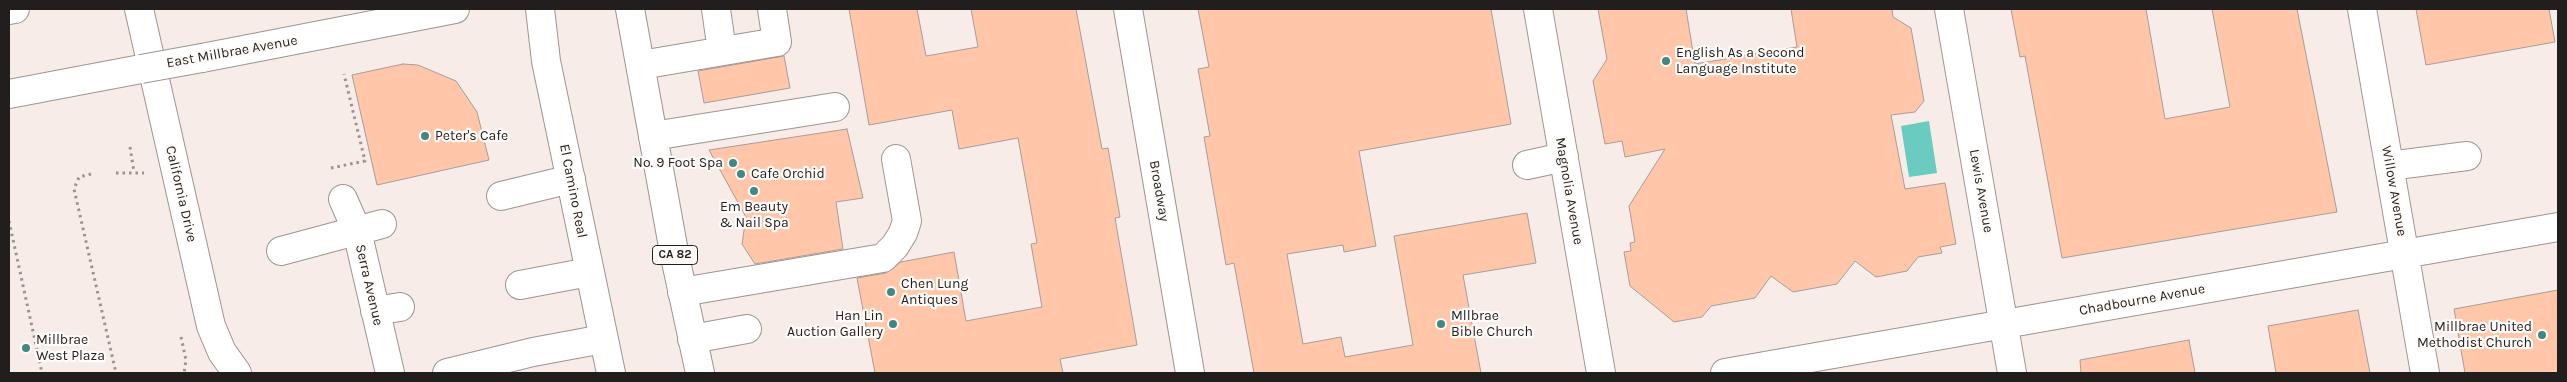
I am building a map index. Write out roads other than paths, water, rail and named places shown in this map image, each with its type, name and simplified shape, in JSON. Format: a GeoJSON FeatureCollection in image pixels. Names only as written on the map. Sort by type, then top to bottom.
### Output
{"type":"FeatureCollection","features":[{"type":"Feature","properties":{"kind":"street"},"geometry":{"type":"LineString","coordinates":[[9,10],[15,9]]}},
{"type":"Feature","properties":{"kind":"street","name":"California Drive"},"geometry":{"type":"LineString","coordinates":[[139,9],[211,326],[222,352],[237,373]]}},
{"type":"Feature","properties":{"kind":"street","name":"East Millbrae Avenue"},"geometry":{"type":"LineString","coordinates":[[9,94],[455,9]]}},
{"type":"Feature","properties":{"kind":"street","name":"El Camino Real"},"geometry":{"type":"LineString","coordinates":[[540,9],[546,62],[611,373]]}},
{"type":"Feature","properties":{"kind":"street","name":"CA 82"},"geometry":{"type":"LineString","coordinates":[[630,9],[682,292],[700,373]]}},
{"type":"Feature","properties":{"kind":"street"},"geometry":{"type":"LineString","coordinates":[[716,9],[722,51]]}},
{"type":"Feature","properties":{"kind":"street"},"geometry":{"type":"LineString","coordinates":[[641,65],[777,42],[772,9]]}},
{"type":"Feature","properties":{"kind":"street","name":"Broadway"},"geometry":{"type":"LineString","coordinates":[[1128,9],[1190,373]]}},
{"type":"Feature","properties":{"kind":"street","name":"Magnolia Avenue"},"geometry":{"type":"LineString","coordinates":[[1538,9],[1601,373]]}},
{"type":"Feature","properties":{"kind":"street","name":"Lewis Avenue"},"geometry":{"type":"LineString","coordinates":[[1949,9],[2012,373]]}},
{"type":"Feature","properties":{"kind":"street","name":"Willow Avenue"},"geometry":{"type":"LineString","coordinates":[[2362,9],[2425,373]]}},
{"type":"Feature","properties":{"kind":"street"},"geometry":{"type":"LineString","coordinates":[[653,136],[835,107]]}},
{"type":"Feature","properties":{"kind":"street"},"geometry":{"type":"LineString","coordinates":[[2389,166],[2467,156]]}},
{"type":"Feature","properties":{"kind":"street"},"geometry":{"type":"LineString","coordinates":[[1527,165],[1564,157]]}},
{"type":"Feature","properties":{"kind":"street"},"geometry":{"type":"LineString","coordinates":[[682,292],[883,258],[895,246],[904,232],[907,221],[896,159]]}},
{"type":"Feature","properties":{"kind":"street"},"geometry":{"type":"LineString","coordinates":[[501,196],[571,179]]}},
{"type":"Feature","properties":{"kind":"street","name":"Serra Avenue"},"geometry":{"type":"LineString","coordinates":[[343,199],[388,309],[390,373]]}},
{"type":"Feature","properties":{"kind":"street"},"geometry":{"type":"LineString","coordinates":[[281,251],[382,224]]}},
{"type":"Feature","properties":{"kind":"street","name":"Chadbourne Avenue"},"geometry":{"type":"LineString","coordinates":[[1725,373],[2558,228]]}},
{"type":"Feature","properties":{"kind":"street"},"geometry":{"type":"LineString","coordinates":[[520,285],[589,272]]}},
{"type":"Feature","properties":{"kind":"street"},"geometry":{"type":"LineString","coordinates":[[692,339],[747,330]]}},
{"type":"Feature","properties":{"kind":"street"},"geometry":{"type":"LineString","coordinates":[[447,373],[533,352],[603,340]]}},
{"type":"Feature","properties":{"kind":"water"},"geometry":{"type":"Polygon","coordinates":[[[1929,121],[1937,173],[1909,177],[1901,126],[1929,121]]]}},
{"type":"Feature","properties":{"kind":"place","name":"English As a Second Language Institute"},"geometry":{"type":"Point","coordinates":[1666,61]}},
{"type":"Feature","properties":{"kind":"place","name":"Peter's Cafe"},"geometry":{"type":"Point","coordinates":[425,136]}},
{"type":"Feature","properties":{"kind":"place","name":"No. 9 Foot Spa"},"geometry":{"type":"Point","coordinates":[733,163]}},
{"type":"Feature","properties":{"kind":"place","name":"Cafe Orchid"},"geometry":{"type":"Point","coordinates":[741,174]}},
{"type":"Feature","properties":{"kind":"place","name":"Em Beauty & Nail Spa"},"geometry":{"type":"Point","coordinates":[754,191]}},
{"type":"Feature","properties":{"kind":"place","name":"Chen Lung Antiques"},"geometry":{"type":"Point","coordinates":[891,292]}},
{"type":"Feature","properties":{"kind":"place","name":"Han Lin Auction Gallery"},"geometry":{"type":"Point","coordinates":[893,324]}},
{"type":"Feature","properties":{"kind":"place","name":"Mllbrae Bible Church"},"geometry":{"type":"Point","coordinates":[1441,324]}},
{"type":"Feature","properties":{"kind":"place","name":"Millbrae United Methodist Church"},"geometry":{"type":"Point","coordinates":[2542,335]}},
{"type":"Feature","properties":{"kind":"place","name":"Millbrae West Plaza"},"geometry":{"type":"Point","coordinates":[26,348]}}]}
